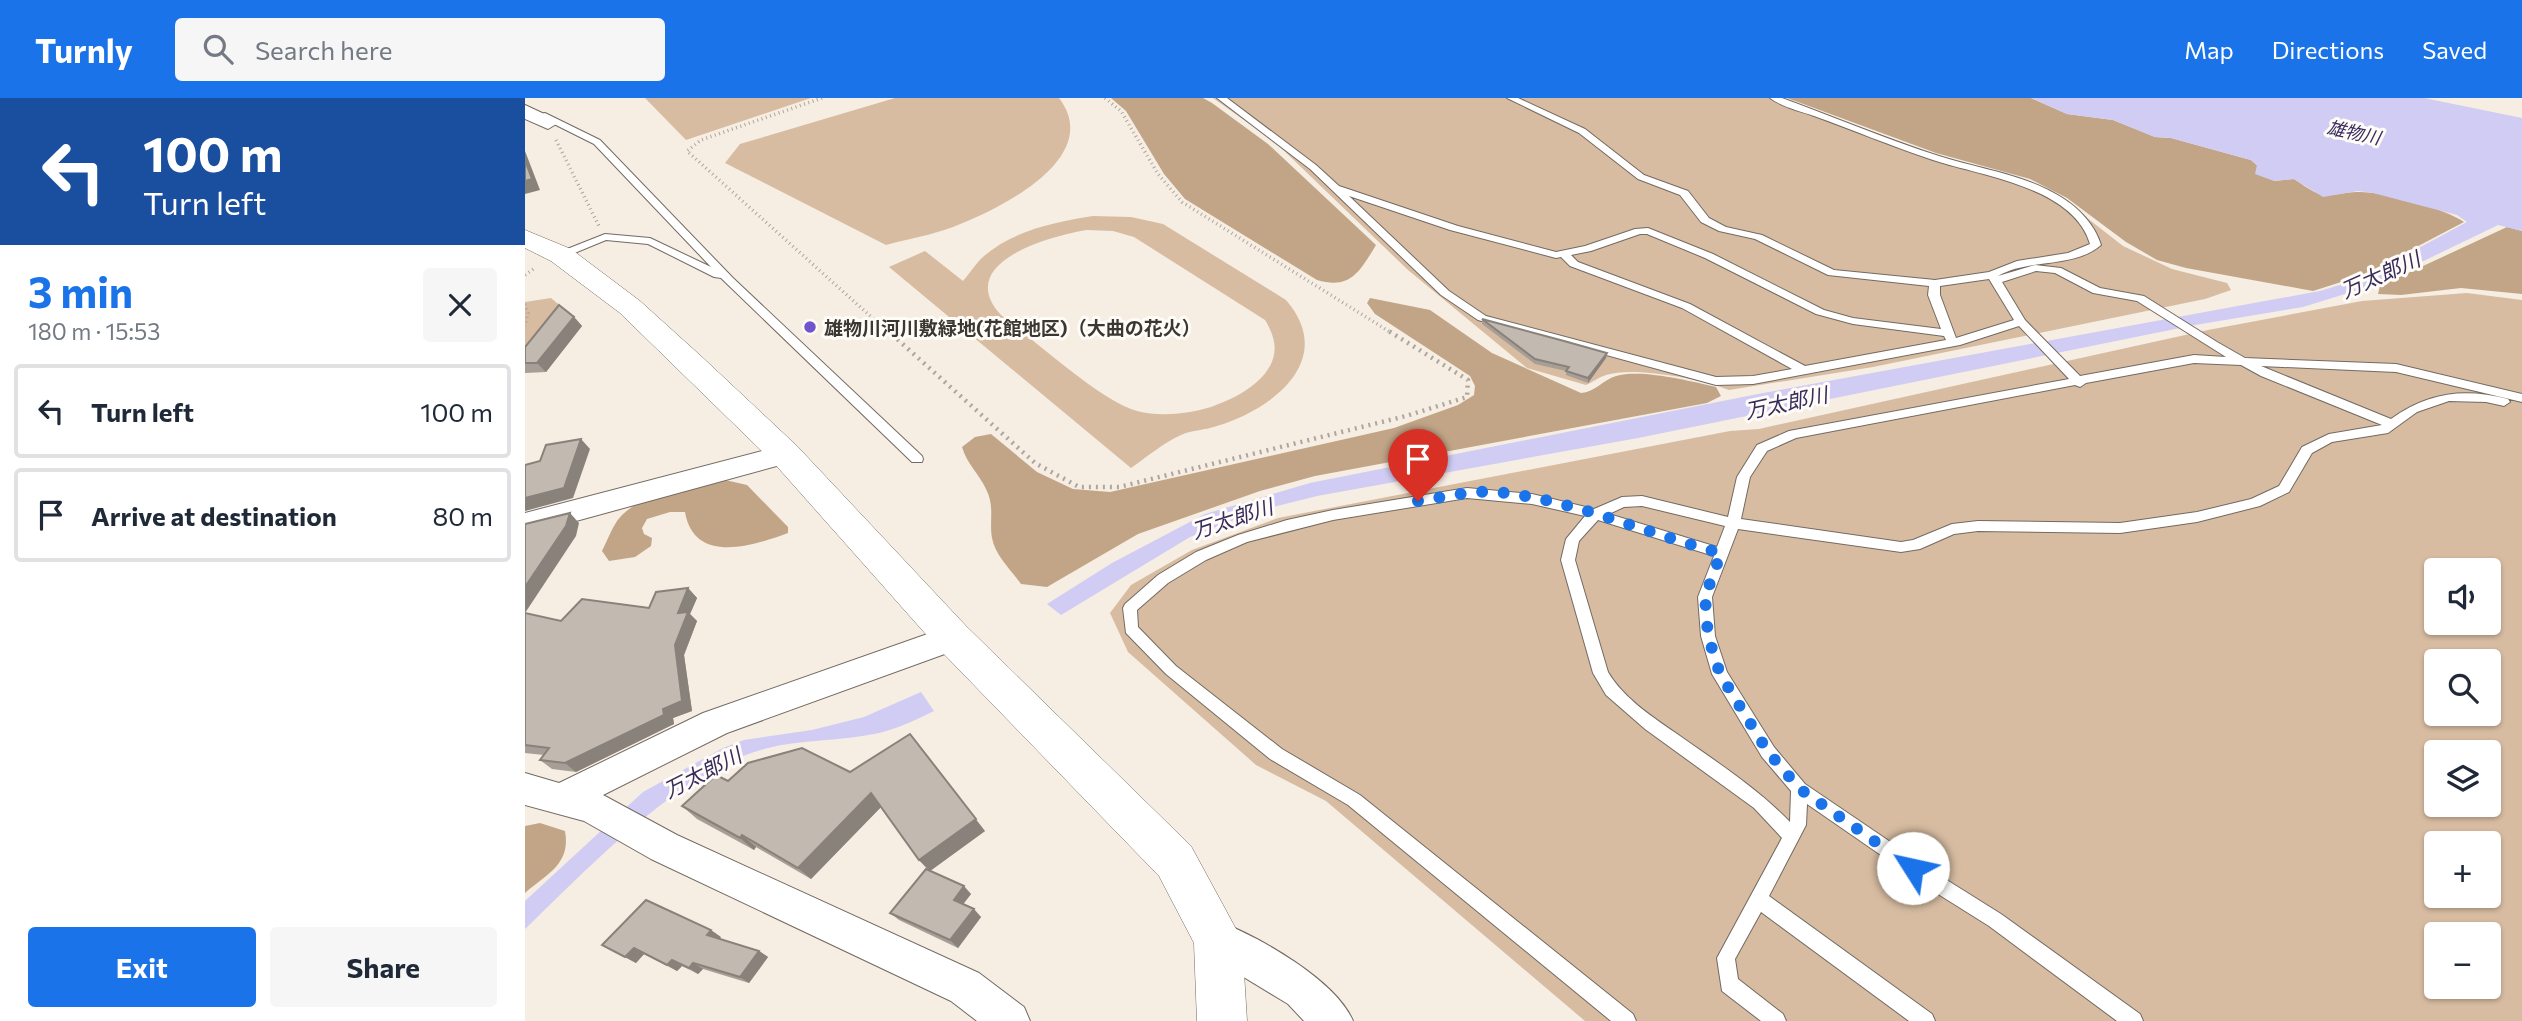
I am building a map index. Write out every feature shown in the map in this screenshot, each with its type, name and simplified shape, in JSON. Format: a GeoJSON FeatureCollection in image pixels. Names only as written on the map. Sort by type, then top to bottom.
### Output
{"type":"FeatureCollection","features":[{"type":"Feature","properties":{"kind":"street"},"geometry":{"type":"LineString","coordinates":[[525,111],[546,119]]}},
{"type":"Feature","properties":{"kind":"street"},"geometry":{"type":"LineString","coordinates":[[525,238],[561,255],[630,307],[785,454],[953,638],[1175,861],[1218,940],[1222,1021]]}},
{"type":"Feature","properties":{"kind":"street"},"geometry":{"type":"LineString","coordinates":[[525,524],[785,454]]}},
{"type":"Feature","properties":{"kind":"street"},"geometry":{"type":"LineString","coordinates":[[576,803],[715,723],[953,638]]}},
{"type":"Feature","properties":{"kind":"street"},"geometry":{"type":"LineString","coordinates":[[525,789],[576,803],[664,847],[965,987],[1010,1021]]}},
{"type":"Feature","properties":{"kind":"street"},"geometry":{"type":"LineString","coordinates":[[1218,940],[1302,990],[1333,1021]]}},
{"type":"Feature","properties":{"kind":"lane"},"geometry":{"type":"LineString","coordinates":[[1221,98],[1279,139],[1335,187],[1445,293],[1482,318],[1716,381],[1753,380],[2021,322]]}},
{"type":"Feature","properties":{"kind":"lane"},"geometry":{"type":"LineString","coordinates":[[1511,98],[1582,131],[1641,177],[1684,193],[1705,220],[1723,229],[1758,237],[1832,273],[1934,283],[1994,278],[2035,268],[2057,270],[2097,291],[2140,298],[2241,361],[2392,424]]}},
{"type":"Feature","properties":{"kind":"lane"},"geometry":{"type":"LineString","coordinates":[[1773,98],[1935,158],[2021,182],[2057,199],[2092,232],[2096,245],[2078,256],[2007,265],[1994,278]]}},
{"type":"Feature","properties":{"kind":"lane"},"geometry":{"type":"LineString","coordinates":[[546,119],[597,142],[729,280],[917,459]]}},
{"type":"Feature","properties":{"kind":"lane"},"geometry":{"type":"LineString","coordinates":[[1335,187],[1454,228],[1565,256],[1574,264],[1686,306],[1803,370]]}},
{"type":"Feature","properties":{"kind":"lane"},"geometry":{"type":"LineString","coordinates":[[1565,256],[1639,230],[1709,256],[1820,312],[1853,321],[1950,338]]}},
{"type":"Feature","properties":{"kind":"lane"},"geometry":{"type":"LineString","coordinates":[[561,255],[605,237],[650,241],[729,280]]}},
{"type":"Feature","properties":{"kind":"lane"},"geometry":{"type":"LineString","coordinates":[[1994,278],[2021,322],[2079,382]]}},
{"type":"Feature","properties":{"kind":"lane"},"geometry":{"type":"LineString","coordinates":[[1934,283],[1934,295],[1950,338]]}},
{"type":"Feature","properties":{"kind":"lane"},"geometry":{"type":"LineString","coordinates":[[2133,1021],[1995,920],[1800,789],[1768,752],[1720,674],[1708,636],[1705,597],[1733,523],[1744,477],[1762,448],[1793,434],[2194,359],[2396,368],[2522,398]]}},
{"type":"Feature","properties":{"kind":"lane"},"geometry":{"type":"LineString","coordinates":[[1792,835],[1760,803],[1651,724],[1611,690],[1601,673],[1568,559],[1573,539],[1594,515],[1622,502],[1642,501],[1733,523],[1901,547],[1915,545],[1952,529],[1978,526],[2120,528],[2184,519],[2255,503],[2284,489],[2307,450],[2329,438],[2371,433],[2392,424],[2413,409],[2448,397],[2486,398],[2522,407]]}},
{"type":"Feature","properties":{"kind":"lane"},"geometry":{"type":"LineString","coordinates":[[1626,1021],[1354,800],[1276,754],[1171,670],[1131,629],[1130,608],[1149,588],[1181,566],[1272,528],[1467,493],[1498,492],[1562,504],[1721,553]]}},
{"type":"Feature","properties":{"kind":"lane"},"geometry":{"type":"LineString","coordinates":[[1776,1021],[1729,984],[1725,958],[1798,825],[1800,789]]}},
{"type":"Feature","properties":{"kind":"lane"},"geometry":{"type":"LineString","coordinates":[[1758,898],[1925,1021]]}},
{"type":"Feature","properties":{"kind":"path"},"geometry":{"type":"LineString","coordinates":[[823,98],[701,140],[687,151],[1035,463],[1079,487],[1119,487],[1406,416],[1467,397],[1468,380],[1182,202],[1158,174],[1121,111],[1105,98]]}},
{"type":"Feature","properties":{"kind":"path"},"geometry":{"type":"LineString","coordinates":[[546,119],[605,237]]}},
{"type":"Feature","properties":{"kind":"path"},"geometry":{"type":"LineString","coordinates":[[525,304],[528,313],[525,326]]}},
{"type":"Feature","properties":{"kind":"shaded area"},"geometry":{"type":"Polygon","coordinates":[[[645,98],[811,98],[686,140],[645,98]]]}},
{"type":"Feature","properties":{"kind":"shaded area"},"geometry":{"type":"Polygon","coordinates":[[[895,98],[1059,98],[1069,120],[1068,141],[1058,161],[1018,195],[945,230],[886,245],[725,163],[740,144],[895,98]]]}},
{"type":"Feature","properties":{"kind":"shaded area"},"geometry":{"type":"Polygon","coordinates":[[[1111,98],[1203,98],[1268,144],[1376,245],[1353,276],[1338,282],[1317,280],[1185,199],[1164,174],[1126,111],[1111,98]]]}},
{"type":"Feature","properties":{"kind":"shaded area"},"geometry":{"type":"Polygon","coordinates":[[[1213,98],[1782,98],[1936,155],[2025,180],[2059,196],[2123,246],[2172,269],[2227,283],[2231,290],[2205,299],[1873,367],[1729,390],[1685,378],[1633,372],[1606,375],[1586,385],[1527,368],[1408,270],[1275,142],[1213,98]]]}},
{"type":"Feature","properties":{"kind":"shaded area"},"geometry":{"type":"Polygon","coordinates":[[[1787,98],[2031,98],[2067,114],[2113,120],[2155,137],[2171,138],[2251,160],[2274,181],[2294,179],[2323,194],[2360,192],[2399,198],[2443,211],[2464,222],[2363,275],[2313,291],[2186,268],[2157,260],[2126,242],[2067,198],[2030,179],[1936,153],[1787,98]]]}},
{"type":"Feature","properties":{"kind":"shaded area"},"geometry":{"type":"Polygon","coordinates":[[[1093,216],[1131,217],[1163,224],[1286,300],[1300,322],[1305,342],[1302,361],[1292,379],[1259,407],[1217,426],[1181,435],[1131,468],[889,267],[925,251],[963,281],[984,256],[1008,240],[1050,224],[1093,216]],[[1087,230],[1070,233],[1012,255],[997,267],[989,281],[989,297],[1001,315],[1068,369],[1105,396],[1137,411],[1164,414],[1202,409],[1238,395],[1261,378],[1271,364],[1275,350],[1265,320],[1134,237],[1113,231],[1087,230]]]}},
{"type":"Feature","properties":{"kind":"shaded area"},"geometry":{"type":"Polygon","coordinates":[[[2507,227],[2522,231],[2522,294],[2461,288],[2401,295],[2378,294],[2380,286],[2507,227]]]}},
{"type":"Feature","properties":{"kind":"shaded area"},"geometry":{"type":"Polygon","coordinates":[[[2467,293],[2522,300],[2522,1021],[1585,1021],[1326,801],[1256,765],[1128,652],[1110,613],[1131,585],[1192,550],[1278,518],[1730,431],[1759,429],[2208,330],[2362,301],[2467,293]]]}},
{"type":"Feature","properties":{"kind":"shaded area"},"geometry":{"type":"Polygon","coordinates":[[[551,298],[564,309],[525,357],[525,302],[551,298]]]}},
{"type":"Feature","properties":{"kind":"shaded area"},"geometry":{"type":"Polygon","coordinates":[[[1370,298],[1430,310],[1492,353],[1581,393],[1616,376],[1639,374],[1716,387],[1721,396],[1707,403],[1315,476],[1260,491],[1138,534],[1047,587],[1021,584],[1004,562],[992,538],[989,495],[962,447],[975,437],[991,434],[1037,472],[1073,489],[1110,492],[1394,428],[1458,405],[1474,395],[1475,386],[1470,376],[1375,314],[1367,303],[1370,298]]]}},
{"type":"Feature","properties":{"kind":"shaded area"},"geometry":{"type":"Polygon","coordinates":[[[725,480],[747,485],[788,527],[788,533],[742,546],[712,545],[700,539],[691,529],[685,512],[670,512],[647,519],[642,528],[644,534],[652,538],[651,546],[635,557],[609,561],[602,551],[617,521],[638,503],[667,492],[725,480]]]}},
{"type":"Feature","properties":{"kind":"shaded area"},"geometry":{"type":"Polygon","coordinates":[[[540,823],[565,831],[565,852],[556,867],[525,893],[525,826],[540,823]]]}},
{"type":"Feature","properties":{"kind":"water"},"geometry":{"type":"Polygon","coordinates":[[[2031,98],[2424,98],[2522,118],[2522,231],[2498,225],[2374,285],[2303,307],[2195,325],[1638,438],[1317,496],[1257,511],[1190,537],[1061,615],[1047,604],[1112,563],[1205,514],[1310,483],[1763,393],[2320,291],[2363,278],[2467,222],[2457,215],[2373,193],[2358,191],[2323,197],[2294,179],[2274,181],[2255,174],[2257,165],[2251,160],[2171,138],[2155,137],[2113,120],[2067,114],[2031,98]]]}},
{"type":"Feature","properties":{"kind":"water","name":"万太郎川"},"geometry":{"type":"Polygon","coordinates":[[[921,692],[934,711],[900,726],[865,736],[768,748],[735,759],[702,777],[669,798],[637,824],[525,929],[525,901],[643,792],[723,748],[744,740],[812,730],[864,717],[921,692]]]}},
{"type":"Feature","properties":{"kind":"building"},"geometry":{"type":"Polygon","coordinates":[[[525,160],[532,179],[525,181],[525,160]]]}},
{"type":"Feature","properties":{"kind":"building"},"geometry":{"type":"Polygon","coordinates":[[[559,305],[574,317],[537,363],[525,363],[525,347],[559,305]]]}},
{"type":"Feature","properties":{"kind":"building"},"geometry":{"type":"Polygon","coordinates":[[[1482,319],[1607,353],[1588,378],[1566,371],[1569,367],[1535,359],[1482,319]]]}},
{"type":"Feature","properties":{"kind":"building"},"geometry":{"type":"Polygon","coordinates":[[[581,439],[564,488],[525,498],[525,465],[540,461],[546,445],[581,439]]]}},
{"type":"Feature","properties":{"kind":"building"},"geometry":{"type":"Polygon","coordinates":[[[570,513],[566,526],[525,587],[525,524],[570,513]]]}},
{"type":"Feature","properties":{"kind":"building"},"geometry":{"type":"Polygon","coordinates":[[[688,588],[678,613],[688,612],[675,645],[682,701],[663,709],[664,715],[565,763],[540,760],[549,748],[525,745],[525,613],[561,621],[582,599],[649,608],[656,592],[688,588]]]}},
{"type":"Feature","properties":{"kind":"building"},"geometry":{"type":"Polygon","coordinates":[[[910,734],[976,819],[919,860],[871,793],[798,868],[742,835],[740,838],[682,806],[716,775],[728,781],[748,763],[802,748],[850,772],[910,734]]]}},
{"type":"Feature","properties":{"kind":"building"},"geometry":{"type":"Polygon","coordinates":[[[926,869],[964,886],[954,900],[974,909],[950,940],[890,913],[926,869]]]}},
{"type":"Feature","properties":{"kind":"building"},"geometry":{"type":"Polygon","coordinates":[[[646,900],[711,930],[707,935],[759,951],[740,977],[693,963],[689,968],[672,960],[667,965],[634,948],[625,957],[602,945],[646,900]]]}},
{"type":"Feature","properties":{"kind":"place","name":"雄物川河川敷緑地(花館地区)（大曲の花火）"},"geometry":{"type":"Point","coordinates":[810,327]}},
{"type":"Feature","properties":{"kind":"route"},"geometry":{"type":"LineString","coordinates":[[1418,501],[1467,493],[1498,492],[1562,504],[1653,535],[1721,553],[1705,597],[1708,636],[1720,674],[1768,752],[1800,789],[1913,868]]}},
{"type":"Feature","properties":{"kind":"water label","name":"雄物川"},"geometry":{"type":"Point","coordinates":[2354,132]}}]}
